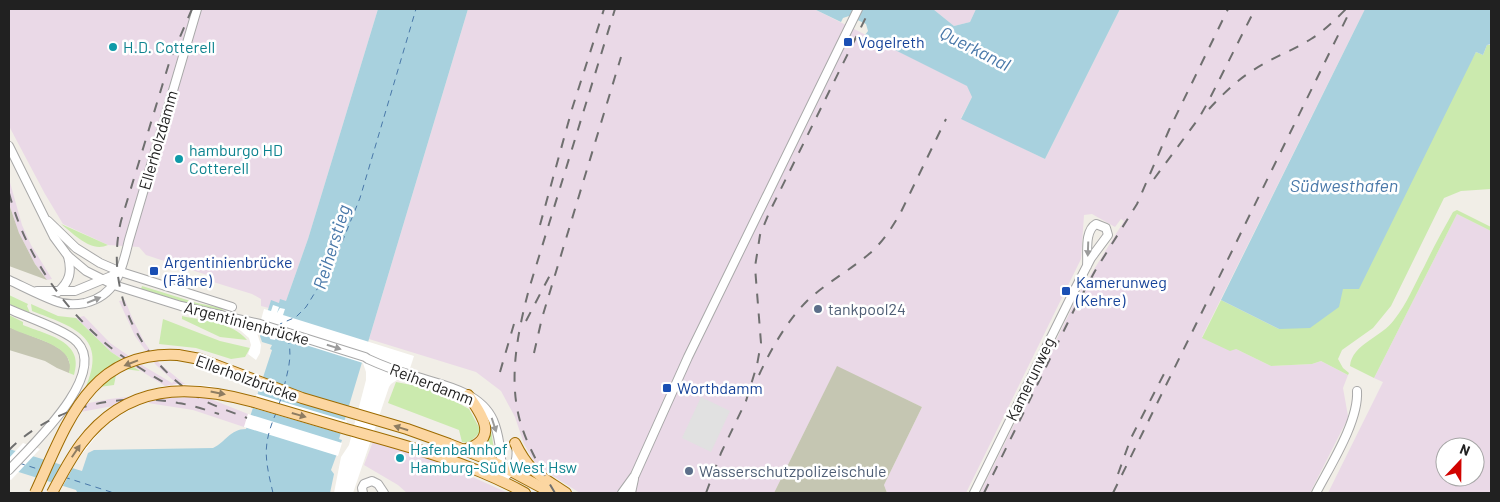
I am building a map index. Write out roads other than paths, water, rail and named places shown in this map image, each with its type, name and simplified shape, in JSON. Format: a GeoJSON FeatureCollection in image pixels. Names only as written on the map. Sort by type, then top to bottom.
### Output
{"type":"FeatureCollection","features":[{"type":"Feature","properties":{"kind":"main road","name":"Ellerholzbrücke"},"geometry":{"type":"LineString","coordinates":[[35,493],[71,416],[95,384],[113,371],[135,361],[162,355],[178,355],[200,359],[302,398],[407,429],[506,468],[552,493]]}},
{"type":"Feature","properties":{"kind":"main road","name":"Ellerholzbrücke"},"geometry":{"type":"LineString","coordinates":[[52,493],[74,454],[99,425],[114,412],[129,404],[164,392],[192,390],[221,394],[396,442],[453,460],[503,481],[525,493]]}},
{"type":"Feature","properties":{"kind":"main road"},"geometry":{"type":"LineString","coordinates":[[464,450],[479,444],[486,433],[483,418],[468,395]]}},
{"type":"Feature","properties":{"kind":"main road"},"geometry":{"type":"LineString","coordinates":[[515,443],[523,460],[532,470],[566,493]]}},
{"type":"Feature","properties":{"kind":"street","name":"Ellerholzdamm"},"geometry":{"type":"LineString","coordinates":[[114,285],[197,9]]}},
{"type":"Feature","properties":{"kind":"street"},"geometry":{"type":"LineString","coordinates":[[622,493],[635,475],[688,357],[858,9]]}},
{"type":"Feature","properties":{"kind":"street"},"geometry":{"type":"LineString","coordinates":[[9,146],[54,237],[68,256],[84,270],[114,285],[106,294],[95,300],[68,305],[55,302],[9,280]]}},
{"type":"Feature","properties":{"kind":"street"},"geometry":{"type":"LineString","coordinates":[[46,220],[83,253],[119,271]]}},
{"type":"Feature","properties":{"kind":"street","name":"Kamerunweg"},"geometry":{"type":"LineString","coordinates":[[974,493],[1087,266],[1108,234],[1106,228],[1099,224],[1092,226],[1088,233],[1087,266]]}},
{"type":"Feature","properties":{"kind":"street"},"geometry":{"type":"LineString","coordinates":[[58,292],[66,284],[70,274],[68,256]]}},
{"type":"Feature","properties":{"kind":"street"},"geometry":{"type":"LineString","coordinates":[[35,291],[76,291],[119,271]]}},
{"type":"Feature","properties":{"kind":"street","name":"Argentinienbrücke"},"geometry":{"type":"LineString","coordinates":[[119,271],[232,308]]}},
{"type":"Feature","properties":{"kind":"street","name":"Argentinienbrücke"},"geometry":{"type":"LineString","coordinates":[[114,285],[201,312],[260,324],[365,356],[378,363]]}},
{"type":"Feature","properties":{"kind":"street"},"geometry":{"type":"LineString","coordinates":[[9,309],[68,335],[79,344],[84,357],[84,370],[78,386],[58,416],[9,470]]}},
{"type":"Feature","properties":{"kind":"street","name":"Reiherdamm"},"geometry":{"type":"LineString","coordinates":[[378,363],[468,395],[484,407],[492,419],[506,468]]}},
{"type":"Feature","properties":{"kind":"street"},"geometry":{"type":"LineString","coordinates":[[1316,493],[1352,421],[1357,398],[1356,391]]}},
{"type":"Feature","properties":{"kind":"street"},"geometry":{"type":"LineString","coordinates":[[503,481],[506,468],[517,460],[515,443]]}},
{"type":"Feature","properties":{"kind":"street"},"geometry":{"type":"LineString","coordinates":[[631,493],[635,475]]}},
{"type":"Feature","properties":{"kind":"street"},"geometry":{"type":"LineString","coordinates":[[363,493],[364,484],[372,481],[378,484],[384,493]]}},
{"type":"Feature","properties":{"kind":"water","name":"Reiherstieg"},"geometry":{"type":"Polygon","coordinates":[[[378,9],[468,9],[339,439],[342,440],[331,470],[334,474],[330,493],[75,493],[77,492],[76,490],[9,469],[9,449],[82,471],[88,453],[94,450],[213,448],[232,433],[246,429],[272,350],[270,349],[272,345],[262,342],[260,336],[271,300],[279,303],[280,299],[286,301],[308,239],[378,9]]]}},
{"type":"Feature","properties":{"kind":"water","name":"Querkanal"},"geometry":{"type":"Polygon","coordinates":[[[814,9],[933,9],[954,26],[970,22],[976,9],[1120,9],[1045,159],[961,119],[972,97],[967,86],[865,35],[868,31],[866,24],[849,16],[843,18],[841,22],[814,9]]]}},
{"type":"Feature","properties":{"kind":"water","name":"Südwesthafen"},"geometry":{"type":"Polygon","coordinates":[[[1365,9],[1491,9],[1491,44],[1487,45],[1483,55],[1476,52],[1359,289],[1343,289],[1339,307],[1310,328],[1279,329],[1221,300],[1365,9]]]}},
{"type":"Feature","properties":{"kind":"railway"},"geometry":{"type":"LineString","coordinates":[[192,9],[170,60],[121,221],[117,248],[118,274],[123,299],[132,323],[144,345],[160,366],[179,384],[201,399],[247,418]]}},
{"type":"Feature","properties":{"kind":"railway"},"geometry":{"type":"LineString","coordinates":[[540,225],[572,109],[604,9]]}},
{"type":"Feature","properties":{"kind":"railway"},"geometry":{"type":"LineString","coordinates":[[555,493],[531,449],[516,405],[515,371],[518,338],[529,289],[615,9]]}},
{"type":"Feature","properties":{"kind":"railway"},"geometry":{"type":"LineString","coordinates":[[706,493],[721,453],[746,401],[757,365],[761,343],[755,267],[760,235],[769,213],[870,9]]}},
{"type":"Feature","properties":{"kind":"railway"},"geometry":{"type":"LineString","coordinates":[[984,493],[1075,308],[1095,271],[1137,204],[1169,130],[1228,9]]}},
{"type":"Feature","properties":{"kind":"railway"},"geometry":{"type":"LineString","coordinates":[[1154,179],[1199,118],[1255,9]]}},
{"type":"Feature","properties":{"kind":"railway"},"geometry":{"type":"LineString","coordinates":[[1209,109],[1229,88],[1246,75],[1316,36],[1346,9]]}},
{"type":"Feature","properties":{"kind":"railway"},"geometry":{"type":"LineString","coordinates":[[1113,493],[1351,9]]}},
{"type":"Feature","properties":{"kind":"railway"},"geometry":{"type":"LineString","coordinates":[[534,353],[542,318],[621,57]]}},
{"type":"Feature","properties":{"kind":"railway"},"geometry":{"type":"LineString","coordinates":[[759,375],[780,336],[807,301],[869,254],[886,236],[900,214],[946,119]]}},
{"type":"Feature","properties":{"kind":"railway"},"geometry":{"type":"LineString","coordinates":[[9,193],[16,215],[35,258],[61,297],[76,315],[119,354],[188,397]]}},
{"type":"Feature","properties":{"kind":"railway"},"geometry":{"type":"LineString","coordinates":[[526,321],[550,275]]}},
{"type":"Feature","properties":{"kind":"railway"},"geometry":{"type":"LineString","coordinates":[[500,372],[516,317]]}},
{"type":"Feature","properties":{"kind":"railway"},"geometry":{"type":"LineString","coordinates":[[1118,474],[1131,438],[1167,368]]}},
{"type":"Feature","properties":{"kind":"railway"},"geometry":{"type":"LineString","coordinates":[[9,450],[26,435],[66,413],[110,401],[156,400],[188,405],[219,414]]}},
{"type":"Feature","properties":{"kind":"place","name":"Vogelreth"},"geometry":{"type":"Point","coordinates":[848,42]}},
{"type":"Feature","properties":{"kind":"place","name":"H.D. Cotterell"},"geometry":{"type":"Point","coordinates":[113,47]}},
{"type":"Feature","properties":{"kind":"place","name":"hamburgo HD Cotterell"},"geometry":{"type":"Point","coordinates":[179,159]}},
{"type":"Feature","properties":{"kind":"place","name":"Argentinienbrücke (Fähre)"},"geometry":{"type":"Point","coordinates":[154,271]}},
{"type":"Feature","properties":{"kind":"place","name":"Kamerunweg (Kehre)"},"geometry":{"type":"Point","coordinates":[1066,291]}},
{"type":"Feature","properties":{"kind":"place","name":"tankpool24"},"geometry":{"type":"Point","coordinates":[818,309]}},
{"type":"Feature","properties":{"kind":"place","name":"Worthdamm"},"geometry":{"type":"Point","coordinates":[667,388]}},
{"type":"Feature","properties":{"kind":"place","name":"Hafenbahnhof Hamburg-Süd West Hsw"},"geometry":{"type":"Point","coordinates":[400,458]}},
{"type":"Feature","properties":{"kind":"place","name":"Wasserschutzpolizeischule"},"geometry":{"type":"Point","coordinates":[689,471]}}]}
